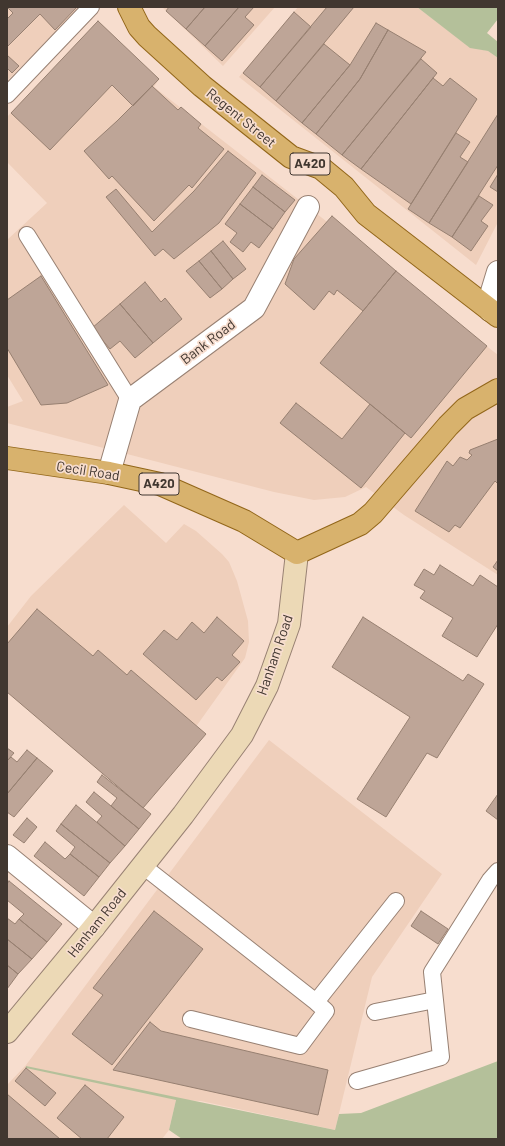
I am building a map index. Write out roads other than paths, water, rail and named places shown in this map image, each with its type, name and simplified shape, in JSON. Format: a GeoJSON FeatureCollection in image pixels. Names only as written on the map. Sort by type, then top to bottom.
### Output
{"type":"FeatureCollection","features":[{"type":"Feature","properties":{"kind":"main road","name":"Regent Street"},"geometry":{"type":"LineString","coordinates":[[129,7],[139,27],[147,36],[202,86],[291,157],[321,168],[344,187],[366,214],[494,313]]}},
{"type":"Feature","properties":{"kind":"main road"},"geometry":{"type":"LineString","coordinates":[[297,553],[360,524],[373,513],[448,426],[465,409],[498,390]]}},
{"type":"Feature","properties":{"kind":"main road","name":"Cecil Road"},"geometry":{"type":"LineString","coordinates":[[7,458],[109,473],[160,484],[244,521],[297,553]]}},
{"type":"Feature","properties":{"kind":"main road","name":"Hanham Road"},"geometry":{"type":"LineString","coordinates":[[8,1030],[143,866],[242,735],[267,686],[289,624],[297,553]]}},
{"type":"Feature","properties":{"kind":"street","name":"Bank Road"},"geometry":{"type":"LineString","coordinates":[[130,400],[254,308],[308,207]]}},
{"type":"Feature","properties":{"kind":"street"},"geometry":{"type":"LineString","coordinates":[[494,313],[491,295],[498,272]]}},
{"type":"Feature","properties":{"kind":"street"},"geometry":{"type":"LineString","coordinates":[[109,473],[130,400]]}},
{"type":"Feature","properties":{"kind":"street"},"geometry":{"type":"LineString","coordinates":[[7,856],[94,927]]}},
{"type":"Feature","properties":{"kind":"lane"},"geometry":{"type":"LineString","coordinates":[[7,96],[91,7]]}},
{"type":"Feature","properties":{"kind":"lane"},"geometry":{"type":"LineString","coordinates":[[27,235],[130,400]]}},
{"type":"Feature","properties":{"kind":"lane"},"geometry":{"type":"LineString","coordinates":[[143,866],[326,1010],[300,1046],[191,1019]]}},
{"type":"Feature","properties":{"kind":"lane"},"geometry":{"type":"LineString","coordinates":[[357,1081],[441,1057],[432,972],[490,880],[498,871]]}},
{"type":"Feature","properties":{"kind":"lane"},"geometry":{"type":"LineString","coordinates":[[316,1002],[396,901]]}},
{"type":"Feature","properties":{"kind":"lane"},"geometry":{"type":"LineString","coordinates":[[375,1012],[435,1000]]}}]}
